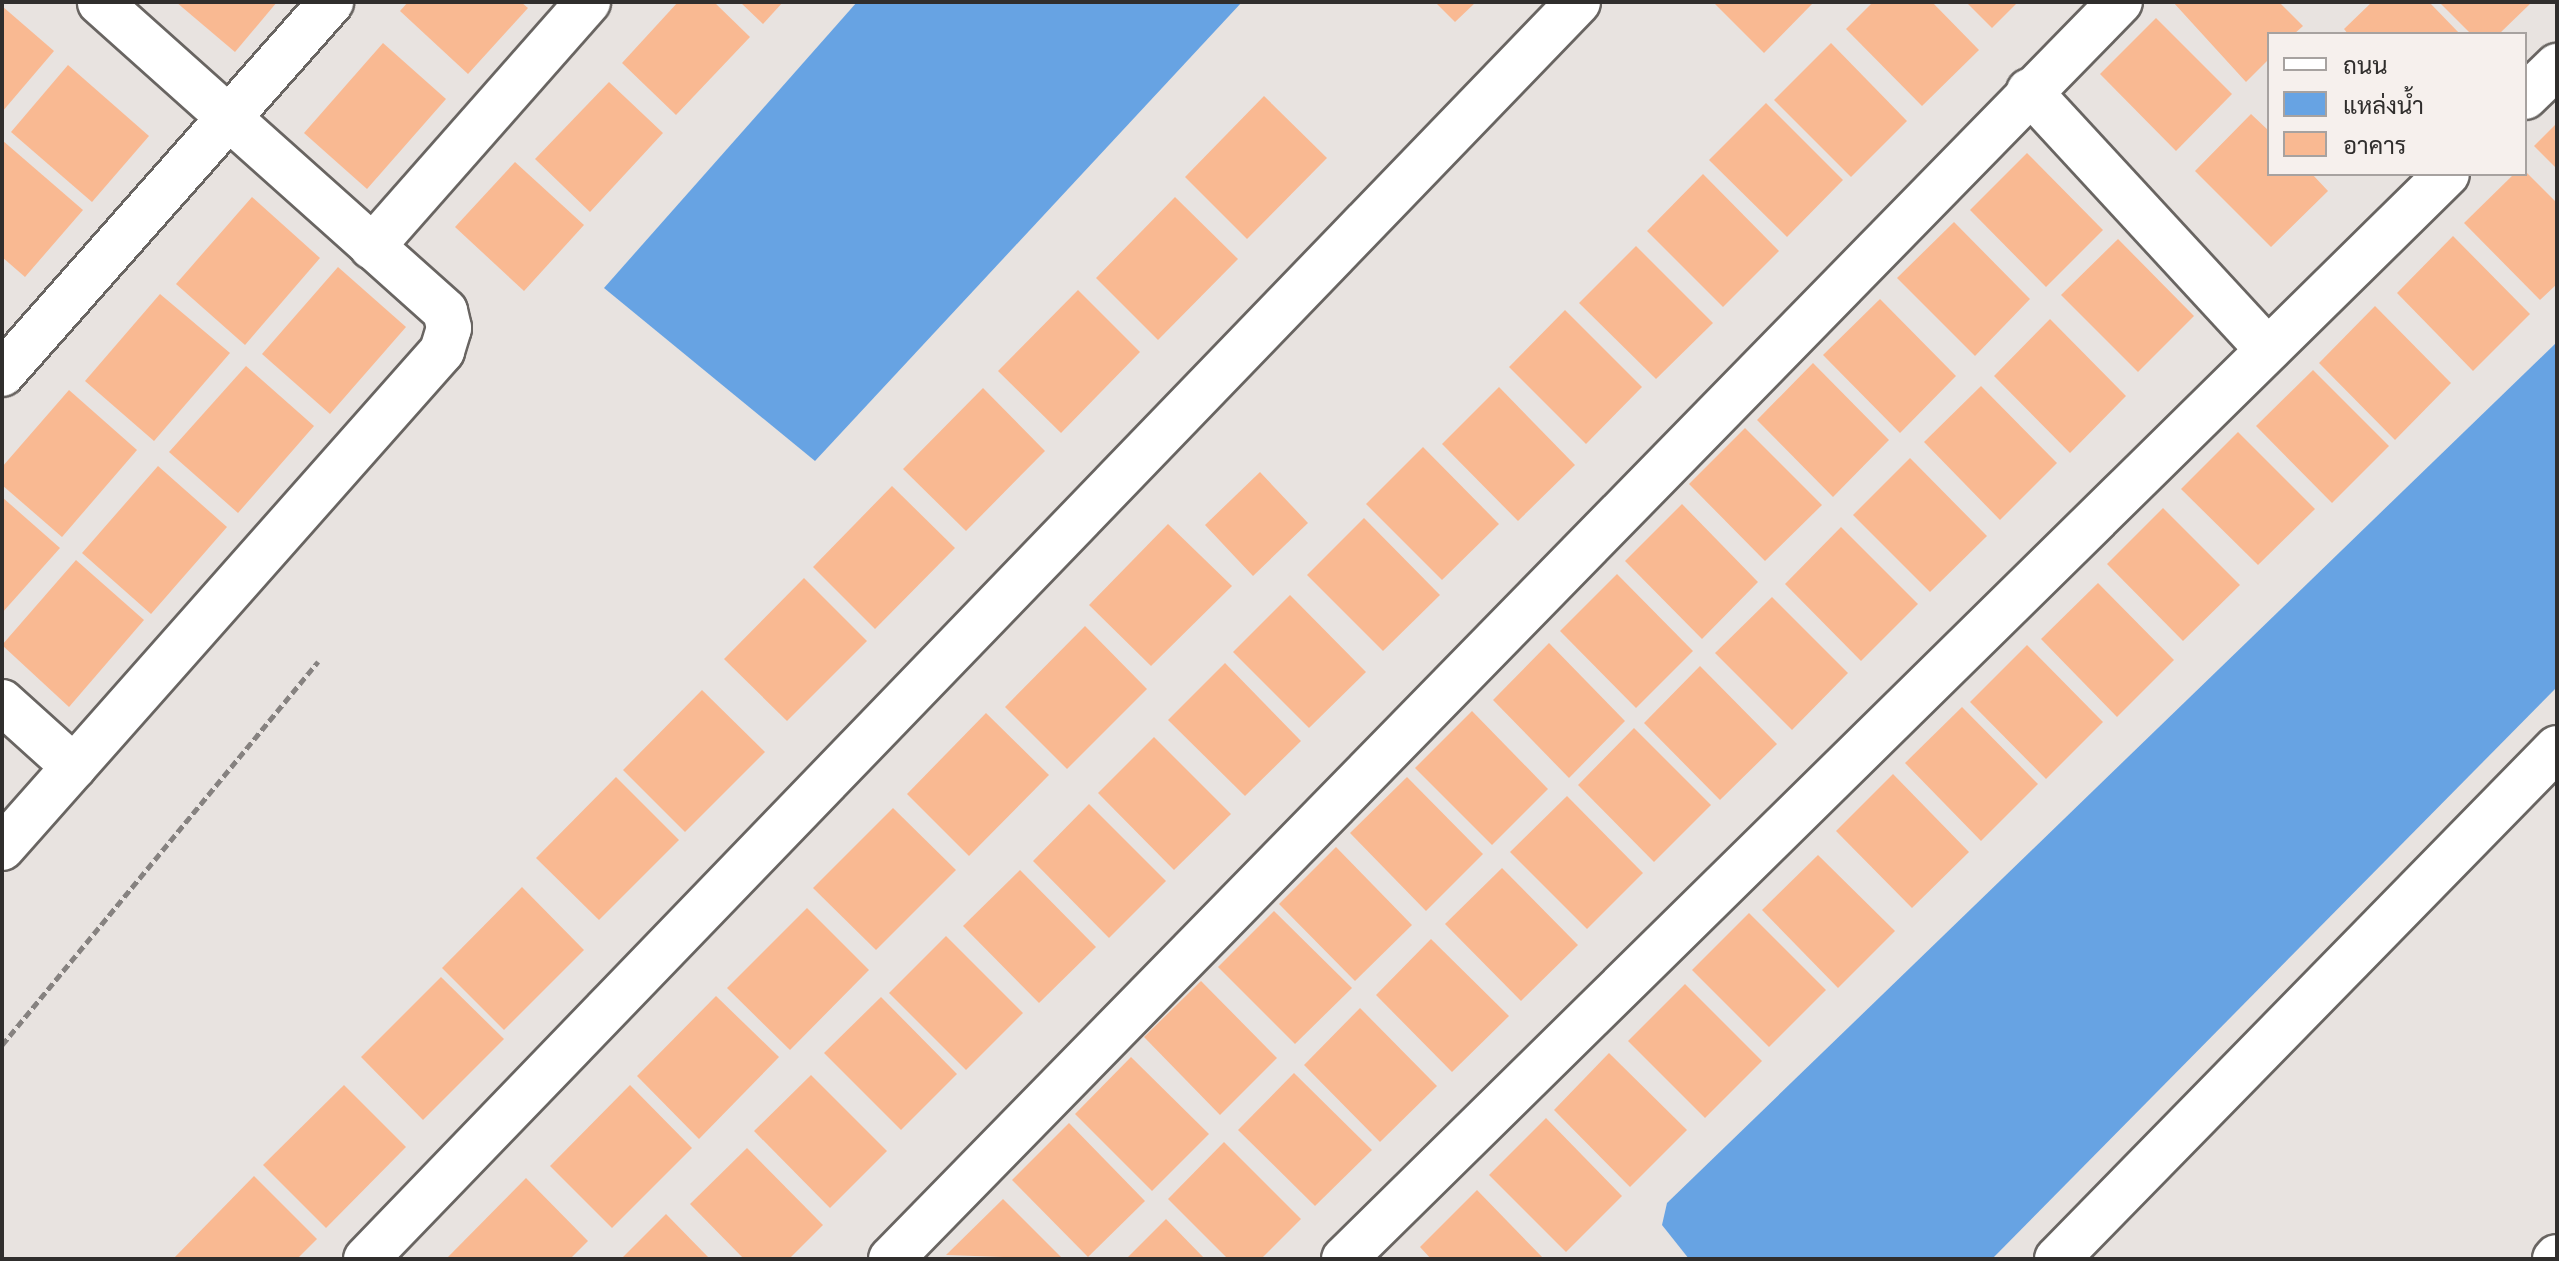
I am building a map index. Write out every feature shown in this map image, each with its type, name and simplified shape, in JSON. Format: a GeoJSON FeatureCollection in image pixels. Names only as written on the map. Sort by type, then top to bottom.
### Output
{"type":"FeatureCollection","features":[{"type":"Feature","properties":{"kind":"street"},"geometry":{"type":"LineString","coordinates":[[2,848],[442,351],[449,328],[445,311],[100,2]]}},
{"type":"Feature","properties":{"kind":"street"},"geometry":{"type":"LineString","coordinates":[[2,374],[331,2]]}},
{"type":"Feature","properties":{"kind":"street"},"geometry":{"type":"LineString","coordinates":[[372,247],[588,2]]}},
{"type":"Feature","properties":{"kind":"street"},"geometry":{"type":"LineString","coordinates":[[366,1259],[1578,2]]}},
{"type":"Feature","properties":{"kind":"street"},"geometry":{"type":"LineString","coordinates":[[891,1259],[2029,91],[2120,2]]}},
{"type":"Feature","properties":{"kind":"street"},"geometry":{"type":"LineString","coordinates":[[2527,95],[2557,66]]}},
{"type":"Feature","properties":{"kind":"street"},"geometry":{"type":"LineString","coordinates":[[2029,91],[2268,350]]}},
{"type":"Feature","properties":{"kind":"street"},"geometry":{"type":"LineString","coordinates":[[1344,1259],[2445,176]]}},
{"type":"Feature","properties":{"kind":"street"},"geometry":{"type":"LineString","coordinates":[[2,702],[74,767]]}},
{"type":"Feature","properties":{"kind":"street"},"geometry":{"type":"LineString","coordinates":[[2057,1259],[2557,748]]}},
{"type":"Feature","properties":{"kind":"path"},"geometry":{"type":"LineString","coordinates":[[2,1045],[318,661]]}},
{"type":"Feature","properties":{"kind":"water"},"geometry":{"type":"Polygon","coordinates":[[[857,2],[1242,2],[815,461],[604,288],[857,2]]]}},
{"type":"Feature","properties":{"kind":"water"},"geometry":{"type":"Polygon","coordinates":[[[2557,342],[2557,687],[1992,1259],[1689,1259],[1662,1225],[1667,1203],[2557,342]]]}},
{"type":"Feature","properties":{"kind":"building"},"geometry":{"type":"Polygon","coordinates":[[[176,2],[277,2],[235,52],[176,2]]]}},
{"type":"Feature","properties":{"kind":"building"},"geometry":{"type":"Polygon","coordinates":[[[408,2],[521,2],[528,8],[468,74],[400,11],[408,2]]]}},
{"type":"Feature","properties":{"kind":"building"},"geometry":{"type":"Polygon","coordinates":[[[678,2],[714,2],[750,37],[676,115],[622,63],[678,2]]]}},
{"type":"Feature","properties":{"kind":"building"},"geometry":{"type":"Polygon","coordinates":[[[740,2],[783,2],[763,24],[740,2]]]}},
{"type":"Feature","properties":{"kind":"building"},"geometry":{"type":"Polygon","coordinates":[[[1435,2],[1476,2],[1455,22],[1435,2]]]}},
{"type":"Feature","properties":{"kind":"building"},"geometry":{"type":"Polygon","coordinates":[[[1713,2],[1814,2],[1764,53],[1713,2]]]}},
{"type":"Feature","properties":{"kind":"building"},"geometry":{"type":"Polygon","coordinates":[[[1873,2],[1932,2],[1979,50],[1922,106],[1846,29],[1873,2]]]}},
{"type":"Feature","properties":{"kind":"building"},"geometry":{"type":"Polygon","coordinates":[[[1966,2],[2018,2],[1992,28],[1966,2]]]}},
{"type":"Feature","properties":{"kind":"building"},"geometry":{"type":"Polygon","coordinates":[[[2173,2],[2279,2],[2303,26],[2296,32],[2267,32],[2267,61],[2246,82],[2173,2]]]}},
{"type":"Feature","properties":{"kind":"building"},"geometry":{"type":"Polygon","coordinates":[[[2372,2],[2429,2],[2458,32],[2346,32],[2344,29],[2372,2]]]}},
{"type":"Feature","properties":{"kind":"building"},"geometry":{"type":"Polygon","coordinates":[[[2439,2],[2532,2],[2501,32],[2469,32],[2439,2]]]}},
{"type":"Feature","properties":{"kind":"building"},"geometry":{"type":"Polygon","coordinates":[[[2,6],[54,51],[2,112],[2,6]]]}},
{"type":"Feature","properties":{"kind":"building"},"geometry":{"type":"Polygon","coordinates":[[[2156,18],[2232,94],[2176,151],[2100,74],[2156,18]]]}},
{"type":"Feature","properties":{"kind":"building"},"geometry":{"type":"Polygon","coordinates":[[[383,43],[446,99],[367,189],[304,133],[383,43]]]}},
{"type":"Feature","properties":{"kind":"building"},"geometry":{"type":"Polygon","coordinates":[[[1831,43],[1907,121],[1851,177],[1774,100],[1831,43]]]}},
{"type":"Feature","properties":{"kind":"building"},"geometry":{"type":"Polygon","coordinates":[[[68,65],[149,136],[92,202],[11,132],[68,65]]]}},
{"type":"Feature","properties":{"kind":"building"},"geometry":{"type":"Polygon","coordinates":[[[609,82],[663,133],[590,212],[535,159],[609,82]]]}},
{"type":"Feature","properties":{"kind":"building"},"geometry":{"type":"Polygon","coordinates":[[[1264,96],[1327,158],[1247,239],[1185,177],[1264,96]]]}},
{"type":"Feature","properties":{"kind":"building"},"geometry":{"type":"Polygon","coordinates":[[[1766,103],[1843,180],[1787,237],[1709,160],[1766,103]]]}},
{"type":"Feature","properties":{"kind":"building"},"geometry":{"type":"Polygon","coordinates":[[[2251,114],[2267,129],[2267,176],[2314,176],[2328,191],[2271,247],[2195,171],[2251,114]]]}},
{"type":"Feature","properties":{"kind":"building"},"geometry":{"type":"Polygon","coordinates":[[[2557,123],[2557,169],[2534,146],[2557,123]]]}},
{"type":"Feature","properties":{"kind":"building"},"geometry":{"type":"Polygon","coordinates":[[[2,140],[83,210],[25,277],[2,257],[2,140]]]}},
{"type":"Feature","properties":{"kind":"building"},"geometry":{"type":"Polygon","coordinates":[[[2027,153],[2103,230],[2046,287],[1970,210],[2027,153]]]}},
{"type":"Feature","properties":{"kind":"building"},"geometry":{"type":"Polygon","coordinates":[[[515,162],[584,225],[524,291],[455,227],[515,162]]]}},
{"type":"Feature","properties":{"kind":"building"},"geometry":{"type":"Polygon","coordinates":[[[2527,173],[2557,203],[2557,284],[2540,300],[2464,223],[2512,176],[2527,176],[2527,173]]]}},
{"type":"Feature","properties":{"kind":"building"},"geometry":{"type":"Polygon","coordinates":[[[1703,174],[1779,251],[1723,307],[1647,231],[1703,174]]]}},
{"type":"Feature","properties":{"kind":"building"},"geometry":{"type":"Polygon","coordinates":[[[252,197],[320,258],[245,345],[176,284],[252,197]]]}},
{"type":"Feature","properties":{"kind":"building"},"geometry":{"type":"Polygon","coordinates":[[[1175,197],[1238,259],[1158,340],[1096,278],[1175,197]]]}},
{"type":"Feature","properties":{"kind":"building"},"geometry":{"type":"Polygon","coordinates":[[[1954,222],[2030,299],[1975,356],[1897,278],[1954,222]]]}},
{"type":"Feature","properties":{"kind":"building"},"geometry":{"type":"Polygon","coordinates":[[[2453,236],[2530,314],[2473,371],[2397,293],[2453,236]]]}},
{"type":"Feature","properties":{"kind":"building"},"geometry":{"type":"Polygon","coordinates":[[[2118,239],[2194,316],[2138,372],[2061,295],[2118,239]]]}},
{"type":"Feature","properties":{"kind":"building"},"geometry":{"type":"Polygon","coordinates":[[[1636,246],[1713,323],[1656,379],[1579,303],[1636,246]]]}},
{"type":"Feature","properties":{"kind":"building"},"geometry":{"type":"Polygon","coordinates":[[[338,267],[406,327],[330,414],[262,354],[338,267]]]}},
{"type":"Feature","properties":{"kind":"building"},"geometry":{"type":"Polygon","coordinates":[[[1078,290],[1140,352],[1061,433],[998,371],[1078,290]]]}},
{"type":"Feature","properties":{"kind":"building"},"geometry":{"type":"Polygon","coordinates":[[[160,294],[230,353],[154,441],[85,381],[160,294]]]}},
{"type":"Feature","properties":{"kind":"building"},"geometry":{"type":"Polygon","coordinates":[[[1880,299],[1956,376],[1900,433],[1823,355],[1880,299]]]}},
{"type":"Feature","properties":{"kind":"building"},"geometry":{"type":"Polygon","coordinates":[[[2375,306],[2451,383],[2395,440],[2319,363],[2375,306]]]}},
{"type":"Feature","properties":{"kind":"building"},"geometry":{"type":"Polygon","coordinates":[[[1565,310],[1642,387],[1586,444],[1509,367],[1565,310]]]}},
{"type":"Feature","properties":{"kind":"building"},"geometry":{"type":"Polygon","coordinates":[[[2050,319],[2126,396],[2070,453],[1994,376],[2050,319]]]}},
{"type":"Feature","properties":{"kind":"building"},"geometry":{"type":"Polygon","coordinates":[[[1813,363],[1889,440],[1833,497],[1757,420],[1813,363]]]}},
{"type":"Feature","properties":{"kind":"building"},"geometry":{"type":"Polygon","coordinates":[[[246,366],[314,426],[238,513],[169,452],[246,366]]]}},
{"type":"Feature","properties":{"kind":"building"},"geometry":{"type":"Polygon","coordinates":[[[2313,370],[2389,446],[2332,503],[2256,426],[2313,370]]]}},
{"type":"Feature","properties":{"kind":"building"},"geometry":{"type":"Polygon","coordinates":[[[1981,386],[2057,463],[2000,520],[1924,442],[1981,386]]]}},
{"type":"Feature","properties":{"kind":"building"},"geometry":{"type":"Polygon","coordinates":[[[1499,387],[1575,465],[1518,521],[1442,444],[1499,387]]]}},
{"type":"Feature","properties":{"kind":"building"},"geometry":{"type":"Polygon","coordinates":[[[983,388],[1045,451],[966,531],[903,469],[983,388]]]}},
{"type":"Feature","properties":{"kind":"building"},"geometry":{"type":"Polygon","coordinates":[[[69,390],[137,450],[62,537],[2,485],[2,467],[69,390]]]}},
{"type":"Feature","properties":{"kind":"building"},"geometry":{"type":"Polygon","coordinates":[[[1745,428],[1822,505],[1765,561],[1689,484],[1745,428]]]}},
{"type":"Feature","properties":{"kind":"building"},"geometry":{"type":"Polygon","coordinates":[[[2238,432],[2315,509],[2258,565],[2181,489],[2238,432]]]}},
{"type":"Feature","properties":{"kind":"building"},"geometry":{"type":"Polygon","coordinates":[[[1423,447],[1499,524],[1442,580],[1366,504],[1423,447]]]}},
{"type":"Feature","properties":{"kind":"building"},"geometry":{"type":"Polygon","coordinates":[[[1910,458],[1987,536],[1930,592],[1853,515],[1910,458]]]}},
{"type":"Feature","properties":{"kind":"building"},"geometry":{"type":"Polygon","coordinates":[[[158,466],[227,527],[151,614],[82,553],[158,466]]]}},
{"type":"Feature","properties":{"kind":"building"},"geometry":{"type":"Polygon","coordinates":[[[1260,472],[1308,523],[1253,576],[1205,525],[1260,472]]]}},
{"type":"Feature","properties":{"kind":"building"},"geometry":{"type":"Polygon","coordinates":[[[892,486],[955,548],[875,629],[813,567],[892,486]]]}},
{"type":"Feature","properties":{"kind":"building"},"geometry":{"type":"Polygon","coordinates":[[[2,497],[60,548],[2,613],[2,497]]]}},
{"type":"Feature","properties":{"kind":"building"},"geometry":{"type":"Polygon","coordinates":[[[1682,504],[1758,582],[1702,639],[1625,561],[1682,504]]]}},
{"type":"Feature","properties":{"kind":"building"},"geometry":{"type":"Polygon","coordinates":[[[2163,508],[2240,585],[2183,641],[2107,564],[2163,508]]]}},
{"type":"Feature","properties":{"kind":"building"},"geometry":{"type":"Polygon","coordinates":[[[1364,518],[1440,595],[1383,651],[1307,575],[1364,518]]]}},
{"type":"Feature","properties":{"kind":"building"},"geometry":{"type":"Polygon","coordinates":[[[1168,524],[1232,586],[1151,666],[1089,605],[1168,524]]]}},
{"type":"Feature","properties":{"kind":"building"},"geometry":{"type":"Polygon","coordinates":[[[1841,527],[1918,604],[1861,661],[1785,584],[1841,527]]]}},
{"type":"Feature","properties":{"kind":"building"},"geometry":{"type":"Polygon","coordinates":[[[76,560],[144,620],[69,707],[2,645],[76,560]]]}},
{"type":"Feature","properties":{"kind":"building"},"geometry":{"type":"Polygon","coordinates":[[[1617,574],[1693,651],[1636,708],[1560,631],[1617,574]]]}},
{"type":"Feature","properties":{"kind":"building"},"geometry":{"type":"Polygon","coordinates":[[[804,578],[867,641],[787,721],[724,659],[804,578]]]}},
{"type":"Feature","properties":{"kind":"building"},"geometry":{"type":"Polygon","coordinates":[[[2098,583],[2174,660],[2117,717],[2041,639],[2098,583]]]}},
{"type":"Feature","properties":{"kind":"building"},"geometry":{"type":"Polygon","coordinates":[[[1290,595],[1366,672],[1309,728],[1233,652],[1290,595]]]}},
{"type":"Feature","properties":{"kind":"building"},"geometry":{"type":"Polygon","coordinates":[[[1772,597],[1848,673],[1792,730],[1715,653],[1772,597]]]}},
{"type":"Feature","properties":{"kind":"building"},"geometry":{"type":"Polygon","coordinates":[[[1085,626],[1147,689],[1067,769],[1005,707],[1085,626]]]}},
{"type":"Feature","properties":{"kind":"building"},"geometry":{"type":"Polygon","coordinates":[[[1549,643],[1625,721],[1569,778],[1493,700],[1549,643]]]}},
{"type":"Feature","properties":{"kind":"building"},"geometry":{"type":"Polygon","coordinates":[[[2027,645],[2103,722],[2046,779],[1970,702],[2027,645]]]}},
{"type":"Feature","properties":{"kind":"building"},"geometry":{"type":"Polygon","coordinates":[[[1225,663],[1301,741],[1245,796],[1168,720],[1225,663]]]}},
{"type":"Feature","properties":{"kind":"building"},"geometry":{"type":"Polygon","coordinates":[[[1700,666],[1777,744],[1720,800],[1644,723],[1700,666]]]}},
{"type":"Feature","properties":{"kind":"building"},"geometry":{"type":"Polygon","coordinates":[[[702,690],[765,752],[685,832],[623,770],[702,690]]]}},
{"type":"Feature","properties":{"kind":"building"},"geometry":{"type":"Polygon","coordinates":[[[1962,707],[2038,784],[1981,841],[1905,763],[1962,707]]]}},
{"type":"Feature","properties":{"kind":"building"},"geometry":{"type":"Polygon","coordinates":[[[1472,711],[1548,789],[1492,845],[1415,768],[1472,711]]]}},
{"type":"Feature","properties":{"kind":"building"},"geometry":{"type":"Polygon","coordinates":[[[986,713],[1049,775],[969,856],[907,794],[986,713]]]}},
{"type":"Feature","properties":{"kind":"building"},"geometry":{"type":"Polygon","coordinates":[[[1634,728],[1711,805],[1654,862],[1578,785],[1634,728]]]}},
{"type":"Feature","properties":{"kind":"building"},"geometry":{"type":"Polygon","coordinates":[[[1154,737],[1231,814],[1174,870],[1098,793],[1154,737]]]}},
{"type":"Feature","properties":{"kind":"building"},"geometry":{"type":"Polygon","coordinates":[[[1893,774],[1969,852],[1912,908],[1836,831],[1893,774]]]}},
{"type":"Feature","properties":{"kind":"building"},"geometry":{"type":"Polygon","coordinates":[[[616,777],[679,840],[599,920],[536,858],[616,777]]]}},
{"type":"Feature","properties":{"kind":"building"},"geometry":{"type":"Polygon","coordinates":[[[1407,777],[1483,854],[1426,911],[1350,833],[1407,777]]]}},
{"type":"Feature","properties":{"kind":"building"},"geometry":{"type":"Polygon","coordinates":[[[1567,796],[1643,873],[1587,929],[1510,852],[1567,796]]]}},
{"type":"Feature","properties":{"kind":"building"},"geometry":{"type":"Polygon","coordinates":[[[1089,804],[1166,881],[1109,938],[1033,861],[1089,804]]]}},
{"type":"Feature","properties":{"kind":"building"},"geometry":{"type":"Polygon","coordinates":[[[893,808],[956,870],[876,950],[813,888],[893,808]]]}},
{"type":"Feature","properties":{"kind":"building"},"geometry":{"type":"Polygon","coordinates":[[[1336,847],[1412,925],[1355,981],[1279,904],[1336,847]]]}},
{"type":"Feature","properties":{"kind":"building"},"geometry":{"type":"Polygon","coordinates":[[[1818,855],[1895,931],[1838,988],[1762,910],[1818,855]]]}},
{"type":"Feature","properties":{"kind":"building"},"geometry":{"type":"Polygon","coordinates":[[[1502,868],[1578,945],[1521,1001],[1445,924],[1502,868]]]}},
{"type":"Feature","properties":{"kind":"building"},"geometry":{"type":"Polygon","coordinates":[[[1020,870],[1096,947],[1039,1003],[963,926],[1020,870]]]}},
{"type":"Feature","properties":{"kind":"building"},"geometry":{"type":"Polygon","coordinates":[[[522,887],[584,950],[504,1030],[442,968],[522,887]]]}},
{"type":"Feature","properties":{"kind":"building"},"geometry":{"type":"Polygon","coordinates":[[[807,908],[869,970],[790,1050],[727,988],[807,908]]]}},
{"type":"Feature","properties":{"kind":"building"},"geometry":{"type":"Polygon","coordinates":[[[1274,911],[1352,988],[1295,1044],[1218,967],[1274,911]]]}},
{"type":"Feature","properties":{"kind":"building"},"geometry":{"type":"Polygon","coordinates":[[[1749,913],[1826,990],[1769,1047],[1692,970],[1749,913]]]}},
{"type":"Feature","properties":{"kind":"building"},"geometry":{"type":"Polygon","coordinates":[[[946,936],[1023,1013],[966,1070],[889,993],[946,936]]]}},
{"type":"Feature","properties":{"kind":"building"},"geometry":{"type":"Polygon","coordinates":[[[1431,939],[1509,1016],[1452,1072],[1376,995],[1431,939]]]}},
{"type":"Feature","properties":{"kind":"building"},"geometry":{"type":"Polygon","coordinates":[[[441,977],[504,1039],[423,1120],[361,1057],[441,977]]]}},
{"type":"Feature","properties":{"kind":"building"},"geometry":{"type":"Polygon","coordinates":[[[1201,981],[1277,1058],[1220,1115],[1144,1037],[1201,981]]]}},
{"type":"Feature","properties":{"kind":"building"},"geometry":{"type":"Polygon","coordinates":[[[1685,984],[1762,1061],[1705,1118],[1628,1041],[1685,984]]]}},
{"type":"Feature","properties":{"kind":"building"},"geometry":{"type":"Polygon","coordinates":[[[716,996],[779,1057],[699,1139],[637,1076],[716,996]]]}},
{"type":"Feature","properties":{"kind":"building"},"geometry":{"type":"Polygon","coordinates":[[[881,997],[957,1074],[901,1130],[824,1053],[881,997]]]}},
{"type":"Feature","properties":{"kind":"building"},"geometry":{"type":"Polygon","coordinates":[[[1360,1008],[1437,1086],[1380,1142],[1304,1065],[1360,1008]]]}},
{"type":"Feature","properties":{"kind":"building"},"geometry":{"type":"Polygon","coordinates":[[[1609,1053],[1687,1130],[1630,1187],[1554,1110],[1609,1053]]]}},
{"type":"Feature","properties":{"kind":"building"},"geometry":{"type":"Polygon","coordinates":[[[1131,1057],[1209,1134],[1152,1191],[1075,1114],[1131,1057]]]}},
{"type":"Feature","properties":{"kind":"building"},"geometry":{"type":"Polygon","coordinates":[[[1294,1073],[1372,1150],[1315,1206],[1238,1130],[1294,1073]]]}},
{"type":"Feature","properties":{"kind":"building"},"geometry":{"type":"Polygon","coordinates":[[[811,1075],[887,1151],[830,1208],[754,1131],[811,1075]]]}},
{"type":"Feature","properties":{"kind":"building"},"geometry":{"type":"Polygon","coordinates":[[[344,1085],[406,1147],[326,1228],[263,1165],[344,1085]]]}},
{"type":"Feature","properties":{"kind":"building"},"geometry":{"type":"Polygon","coordinates":[[[630,1085],[692,1148],[612,1228],[550,1166],[630,1085]]]}},
{"type":"Feature","properties":{"kind":"building"},"geometry":{"type":"Polygon","coordinates":[[[1546,1118],[1622,1196],[1566,1252],[1489,1175],[1546,1118]]]}},
{"type":"Feature","properties":{"kind":"building"},"geometry":{"type":"Polygon","coordinates":[[[1069,1123],[1145,1201],[1088,1257],[1012,1180],[1069,1123]]]}},
{"type":"Feature","properties":{"kind":"building"},"geometry":{"type":"Polygon","coordinates":[[[1224,1142],[1301,1219],[1261,1259],[1228,1259],[1168,1199],[1224,1142]]]}},
{"type":"Feature","properties":{"kind":"building"},"geometry":{"type":"Polygon","coordinates":[[[747,1148],[823,1225],[789,1259],[744,1259],[690,1204],[747,1148]]]}},
{"type":"Feature","properties":{"kind":"building"},"geometry":{"type":"Polygon","coordinates":[[[254,1176],[317,1239],[297,1259],[173,1259],[254,1176]]]}},
{"type":"Feature","properties":{"kind":"building"},"geometry":{"type":"Polygon","coordinates":[[[526,1178],[588,1241],[570,1259],[446,1259],[526,1178]]]}},
{"type":"Feature","properties":{"kind":"building"},"geometry":{"type":"Polygon","coordinates":[[[1477,1190],[1544,1259],[1431,1259],[1420,1247],[1477,1190]]]}},
{"type":"Feature","properties":{"kind":"building"},"geometry":{"type":"Polygon","coordinates":[[[1003,1199],[1063,1259],[946,1255],[1003,1199]]]}},
{"type":"Feature","properties":{"kind":"building"},"geometry":{"type":"Polygon","coordinates":[[[666,1214],[710,1259],[621,1259],[666,1214]]]}},
{"type":"Feature","properties":{"kind":"building"},"geometry":{"type":"Polygon","coordinates":[[[1166,1219],[1205,1259],[1126,1259],[1166,1219]]]}}]}
